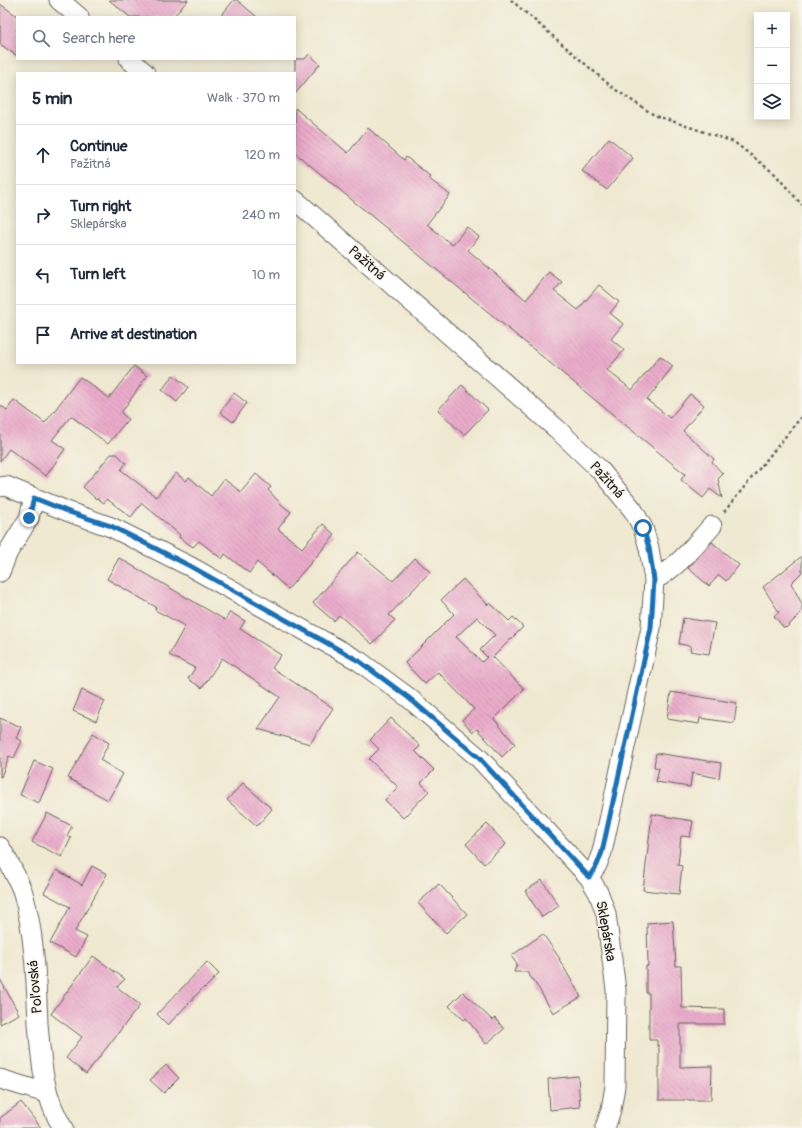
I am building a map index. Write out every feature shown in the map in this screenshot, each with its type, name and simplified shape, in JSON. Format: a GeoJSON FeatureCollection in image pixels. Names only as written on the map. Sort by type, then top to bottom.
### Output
{"type":"FeatureCollection","features":[{"type":"Feature","properties":{"kind":"street"},"geometry":{"type":"LineString","coordinates":[[59,0],[78,16]]}},
{"type":"Feature","properties":{"kind":"street"},"geometry":{"type":"LineString","coordinates":[[130,60],[144,72]]}},
{"type":"Feature","properties":{"kind":"street","name":"Pažitná"},"geometry":{"type":"LineString","coordinates":[[296,201],[557,429],[600,470],[633,510],[643,528],[649,548],[654,580],[651,628],[602,852],[597,865],[589,877]]}},
{"type":"Feature","properties":{"kind":"street","name":"Sklepárska"},"geometry":{"type":"LineString","coordinates":[[0,487],[6,486],[118,530],[218,582],[359,661],[409,698],[479,758],[589,877],[599,894],[606,914],[616,990],[615,1086],[611,1110],[605,1128]]}},
{"type":"Feature","properties":{"kind":"street"},"geometry":{"type":"LineString","coordinates":[[0,572],[8,552],[29,518],[34,498]]}},
{"type":"Feature","properties":{"kind":"street"},"geometry":{"type":"LineString","coordinates":[[654,580],[669,571],[681,561],[712,526]]}},
{"type":"Feature","properties":{"kind":"street","name":"Poľovská"},"geometry":{"type":"LineString","coordinates":[[0,847],[23,892],[31,933],[41,1057],[46,1092],[63,1128]]}},
{"type":"Feature","properties":{"kind":"street"},"geometry":{"type":"LineString","coordinates":[[0,1079],[46,1092]]}},
{"type":"Feature","properties":{"kind":"path"},"geometry":{"type":"LineString","coordinates":[[511,0],[613,88],[654,115],[734,142],[775,174],[802,205]]}},
{"type":"Feature","properties":{"kind":"path"},"geometry":{"type":"LineString","coordinates":[[712,526],[802,416]]}},
{"type":"Feature","properties":{"kind":"building"},"geometry":{"type":"Polygon","coordinates":[[[109,0],[188,0],[174,16],[129,16],[109,0]]]}},
{"type":"Feature","properties":{"kind":"building"},"geometry":{"type":"Polygon","coordinates":[[[234,0],[237,0],[256,16],[221,16],[234,0]]]}},
{"type":"Feature","properties":{"kind":"building"},"geometry":{"type":"Polygon","coordinates":[[[0,4],[17,16],[16,55],[0,44],[0,4]]]}},
{"type":"Feature","properties":{"kind":"building"},"geometry":{"type":"Polygon","coordinates":[[[309,54],[320,64],[296,93],[295,60],[305,59],[309,54]]]}},
{"type":"Feature","properties":{"kind":"building"},"geometry":{"type":"Polygon","coordinates":[[[296,109],[348,153],[368,128],[404,160],[406,157],[430,176],[428,178],[450,195],[427,224],[452,245],[467,227],[479,237],[468,250],[526,300],[549,272],[562,282],[554,291],[578,310],[599,285],[619,302],[610,313],[623,324],[611,339],[624,350],[607,370],[632,390],[660,356],[673,366],[647,400],[670,418],[690,394],[704,405],[683,431],[714,459],[712,462],[723,474],[718,479],[722,498],[710,489],[703,498],[681,480],[685,474],[296,154],[296,109]]]}},
{"type":"Feature","properties":{"kind":"building"},"geometry":{"type":"Polygon","coordinates":[[[609,138],[633,158],[607,190],[582,171],[609,138]]]}},
{"type":"Feature","properties":{"kind":"building"},"geometry":{"type":"Polygon","coordinates":[[[134,366],[147,376],[121,413],[128,419],[108,444],[71,416],[52,440],[65,449],[46,476],[9,449],[0,461],[0,405],[7,410],[14,400],[45,423],[80,377],[109,398],[134,366]]]}},
{"type":"Feature","properties":{"kind":"building"},"geometry":{"type":"Polygon","coordinates":[[[173,375],[188,387],[177,402],[162,390],[173,375]]]}},
{"type":"Feature","properties":{"kind":"building"},"geometry":{"type":"Polygon","coordinates":[[[462,385],[488,410],[464,435],[438,410],[462,385]]]}},
{"type":"Feature","properties":{"kind":"building"},"geometry":{"type":"Polygon","coordinates":[[[234,393],[247,403],[233,422],[220,412],[234,393]]]}},
{"type":"Feature","properties":{"kind":"building"},"geometry":{"type":"Polygon","coordinates":[[[111,454],[117,454],[126,463],[121,470],[156,497],[176,473],[186,481],[189,477],[211,496],[224,479],[241,492],[256,474],[271,487],[268,490],[291,512],[278,529],[302,548],[323,524],[335,535],[288,589],[257,562],[249,573],[225,554],[222,559],[199,541],[193,547],[179,537],[180,535],[142,503],[131,517],[107,499],[104,503],[97,498],[96,499],[83,487],[111,454]]]}},
{"type":"Feature","properties":{"kind":"building"},"geometry":{"type":"Polygon","coordinates":[[[712,542],[739,565],[726,581],[719,575],[709,586],[688,568],[712,542]]]}},
{"type":"Feature","properties":{"kind":"building"},"geometry":{"type":"Polygon","coordinates":[[[358,552],[393,581],[415,558],[430,572],[389,615],[395,620],[372,644],[339,615],[334,621],[313,603],[358,552]]]}},
{"type":"Feature","properties":{"kind":"building"},"geometry":{"type":"Polygon","coordinates":[[[802,556],[802,572],[791,583],[802,604],[802,612],[786,628],[784,628],[774,616],[779,612],[763,587],[802,556]]]}},
{"type":"Feature","properties":{"kind":"building"},"geometry":{"type":"Polygon","coordinates":[[[119,558],[225,620],[230,612],[245,621],[240,629],[281,655],[272,668],[333,708],[310,744],[258,729],[280,697],[222,658],[202,688],[188,679],[195,668],[169,655],[185,626],[155,610],[156,607],[107,579],[119,558]]]}},
{"type":"Feature","properties":{"kind":"building"},"geometry":{"type":"Polygon","coordinates":[[[463,579],[488,605],[490,603],[509,621],[513,617],[523,627],[493,657],[524,689],[494,719],[515,744],[502,757],[477,729],[473,732],[462,720],[474,709],[438,672],[425,684],[405,663],[454,614],[441,600],[463,579]],[[477,617],[456,637],[482,662],[487,657],[480,650],[495,635],[477,617]]]}},
{"type":"Feature","properties":{"kind":"building"},"geometry":{"type":"Polygon","coordinates":[[[683,618],[715,623],[709,654],[690,651],[691,646],[679,644],[683,618]]]}},
{"type":"Feature","properties":{"kind":"building"},"geometry":{"type":"Polygon","coordinates":[[[82,690],[105,701],[96,721],[73,711],[82,690]]]}},
{"type":"Feature","properties":{"kind":"building"},"geometry":{"type":"Polygon","coordinates":[[[671,692],[737,703],[734,723],[700,718],[699,724],[667,719],[671,692]]]}},
{"type":"Feature","properties":{"kind":"building"},"geometry":{"type":"Polygon","coordinates":[[[0,718],[21,727],[16,738],[22,741],[14,758],[9,756],[1,777],[0,777],[0,718]]]}},
{"type":"Feature","properties":{"kind":"building"},"geometry":{"type":"Polygon","coordinates":[[[391,718],[420,746],[415,751],[434,770],[421,783],[429,791],[403,818],[385,800],[398,787],[369,759],[379,749],[370,740],[391,718]]]}},
{"type":"Feature","properties":{"kind":"building"},"geometry":{"type":"Polygon","coordinates":[[[93,733],[109,743],[100,760],[123,774],[108,800],[68,778],[93,733]]]}},
{"type":"Feature","properties":{"kind":"building"},"geometry":{"type":"Polygon","coordinates":[[[656,753],[721,763],[719,778],[692,773],[690,787],[656,782],[659,768],[654,767],[656,753]]]}},
{"type":"Feature","properties":{"kind":"building"},"geometry":{"type":"Polygon","coordinates":[[[34,761],[53,769],[39,803],[20,795],[34,761]]]}},
{"type":"Feature","properties":{"kind":"building"},"geometry":{"type":"Polygon","coordinates":[[[243,783],[272,809],[257,826],[227,800],[243,783]]]}},
{"type":"Feature","properties":{"kind":"building"},"geometry":{"type":"Polygon","coordinates":[[[47,813],[72,826],[67,836],[71,838],[62,857],[32,842],[47,813]]]}},
{"type":"Feature","properties":{"kind":"building"},"geometry":{"type":"Polygon","coordinates":[[[652,814],[693,821],[690,837],[681,836],[678,865],[682,866],[679,894],[643,890],[652,814]]]}},
{"type":"Feature","properties":{"kind":"building"},"geometry":{"type":"Polygon","coordinates":[[[487,824],[506,844],[484,864],[466,844],[487,824]]]}},
{"type":"Feature","properties":{"kind":"building"},"geometry":{"type":"Polygon","coordinates":[[[92,866],[107,874],[75,931],[87,937],[76,957],[50,943],[70,907],[44,893],[57,870],[82,885],[92,866]]]}},
{"type":"Feature","properties":{"kind":"building"},"geometry":{"type":"Polygon","coordinates":[[[542,880],[559,906],[542,917],[525,891],[542,880]]]}},
{"type":"Feature","properties":{"kind":"building"},"geometry":{"type":"Polygon","coordinates":[[[439,884],[467,914],[446,933],[418,903],[439,884]]]}},
{"type":"Feature","properties":{"kind":"building"},"geometry":{"type":"Polygon","coordinates":[[[673,921],[676,966],[681,966],[682,1008],[724,1009],[724,1024],[680,1024],[680,1067],[712,1066],[711,1100],[659,1100],[659,1045],[657,1046],[657,1040],[649,1040],[649,993],[646,993],[646,966],[648,966],[647,923],[673,921]]]}},
{"type":"Feature","properties":{"kind":"building"},"geometry":{"type":"Polygon","coordinates":[[[543,934],[560,959],[581,997],[553,1013],[527,972],[514,972],[517,964],[511,956],[543,934]]]}},
{"type":"Feature","properties":{"kind":"building"},"geometry":{"type":"Polygon","coordinates":[[[93,956],[125,979],[117,987],[140,1005],[86,1074],[66,1058],[82,1037],[51,1014],[93,956]]]}},
{"type":"Feature","properties":{"kind":"building"},"geometry":{"type":"Polygon","coordinates":[[[207,962],[219,974],[205,988],[204,987],[168,1025],[157,1014],[207,962]]]}},
{"type":"Feature","properties":{"kind":"building"},"geometry":{"type":"Polygon","coordinates":[[[0,979],[19,1014],[0,1024],[0,979]]]}},
{"type":"Feature","properties":{"kind":"building"},"geometry":{"type":"Polygon","coordinates":[[[463,992],[492,1020],[495,1018],[504,1029],[486,1044],[466,1018],[464,1020],[449,1006],[463,992]]]}},
{"type":"Feature","properties":{"kind":"building"},"geometry":{"type":"Polygon","coordinates":[[[166,1065],[179,1078],[164,1093],[150,1080],[166,1065]]]}},
{"type":"Feature","properties":{"kind":"building"},"geometry":{"type":"Polygon","coordinates":[[[578,1076],[580,1107],[550,1110],[548,1079],[578,1076]]]}},
{"type":"Feature","properties":{"kind":"building"},"geometry":{"type":"Polygon","coordinates":[[[21,1102],[41,1128],[0,1128],[0,1118],[21,1102]]]}},
{"type":"Feature","properties":{"kind":"route"},"geometry":{"type":"LineString","coordinates":[[29,518],[34,498],[111,526],[190,566],[359,661],[409,698],[479,758],[589,877],[597,865],[602,852],[651,628],[654,580],[649,548],[643,528]]}}]}
